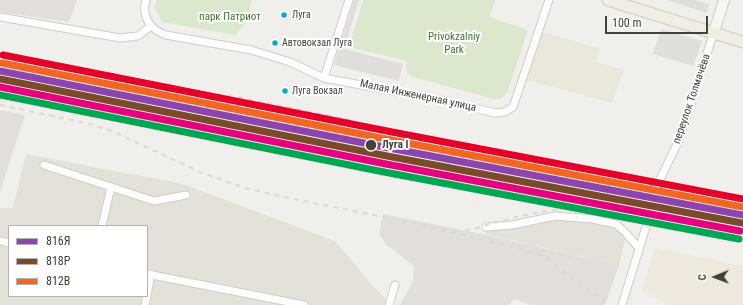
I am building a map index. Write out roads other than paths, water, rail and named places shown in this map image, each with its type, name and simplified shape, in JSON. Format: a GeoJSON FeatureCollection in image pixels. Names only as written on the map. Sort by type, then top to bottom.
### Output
{"type":"FeatureCollection","features":[{"type":"Feature","properties":{"kind":"main road"},"geometry":{"type":"LineString","coordinates":[[608,0],[743,42]]}},
{"type":"Feature","properties":{"kind":"main road","name":"переулок Толмачёва"},"geometry":{"type":"LineString","coordinates":[[714,32],[724,0]]}},
{"type":"Feature","properties":{"kind":"street"},"geometry":{"type":"LineString","coordinates":[[0,17],[120,38],[138,36],[151,26],[146,17],[146,0]]}},
{"type":"Feature","properties":{"kind":"street"},"geometry":{"type":"LineString","coordinates":[[324,78],[349,0]]}},
{"type":"Feature","properties":{"kind":"street","name":"Малая Инженерная улица"},"geometry":{"type":"LineString","coordinates":[[151,26],[158,32],[166,35],[251,50],[273,56],[324,78],[446,101],[495,113],[505,112],[513,107],[550,0]]}},
{"type":"Feature","properties":{"kind":"street","name":"переулок Толмачёва"},"geometry":{"type":"LineString","coordinates":[[653,194],[678,142],[714,32]]}},
{"type":"Feature","properties":{"kind":"street"},"geometry":{"type":"LineString","coordinates":[[44,165],[154,201],[186,195]]}},
{"type":"Feature","properties":{"kind":"street"},"geometry":{"type":"LineString","coordinates":[[102,225],[111,187]]}},
{"type":"Feature","properties":{"kind":"street"},"geometry":{"type":"LineString","coordinates":[[486,227],[512,225],[555,216],[592,219],[616,224],[638,247]]}},
{"type":"Feature","properties":{"kind":"street"},"geometry":{"type":"LineString","coordinates":[[622,305],[638,247],[648,220]]}},
{"type":"Feature","properties":{"kind":"street"},"geometry":{"type":"LineString","coordinates":[[148,285],[149,274],[304,305]]}},
{"type":"Feature","properties":{"kind":"street"},"geometry":{"type":"LineString","coordinates":[[389,305],[395,285]]}},
{"type":"Feature","properties":{"kind":"railway"},"geometry":{"type":"LineString","coordinates":[[10,68],[349,135]]}},
{"type":"Feature","properties":{"kind":"railway"},"geometry":{"type":"LineString","coordinates":[[228,95],[352,120]]}},
{"type":"Feature","properties":{"kind":"railway"},"geometry":{"type":"LineString","coordinates":[[0,105],[86,123],[112,131],[200,172],[245,188],[403,221],[522,249],[547,257],[568,276],[605,301]]}},
{"type":"Feature","properties":{"kind":"railway"},"geometry":{"type":"LineString","coordinates":[[455,231],[473,229],[516,217],[561,209]]}},
{"type":"Feature","properties":{"kind":"railway"},"geometry":{"type":"LineString","coordinates":[[540,250],[572,257]]}},
{"type":"Feature","properties":{"kind":"place","name":"Луга"},"geometry":{"type":"Point","coordinates":[284,15]}},
{"type":"Feature","properties":{"kind":"place","name":"Автовокзал Луга"},"geometry":{"type":"Point","coordinates":[275,43]}},
{"type":"Feature","properties":{"kind":"place","name":"Луга Вокзал"},"geometry":{"type":"Point","coordinates":[285,91]}},
{"type":"Feature","properties":{"kind":"place","name":"Луга I"},"geometry":{"type":"Point","coordinates":[371,145]}},
{"type":"Feature","properties":{"kind":"park label","name":"парк Патриот"},"geometry":{"type":"Point","coordinates":[230,17]}},
{"type":"Feature","properties":{"kind":"park label","name":"Privokzalniy Park"},"geometry":{"type":"Point","coordinates":[454,43]}}]}
